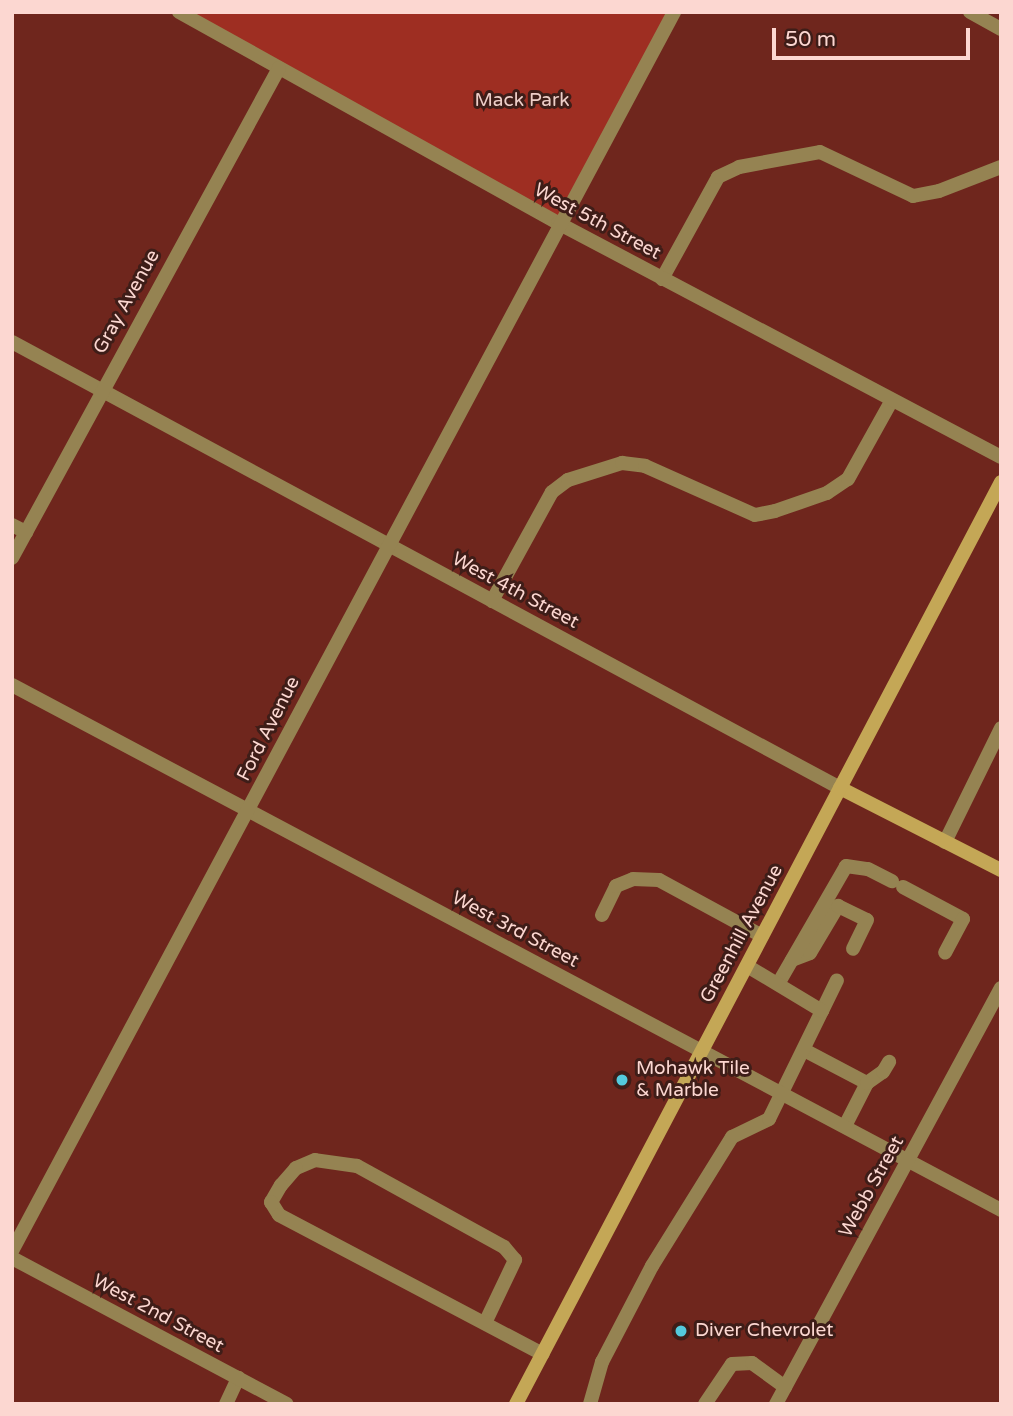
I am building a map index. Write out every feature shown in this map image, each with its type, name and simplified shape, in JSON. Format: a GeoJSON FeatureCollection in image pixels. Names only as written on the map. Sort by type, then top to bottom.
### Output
{"type":"FeatureCollection","features":[{"type":"Feature","properties":{"kind":"street","name":"West 5th Street"},"geometry":{"type":"LineString","coordinates":[[179,12],[558,223],[1001,457]]}},
{"type":"Feature","properties":{"kind":"street","name":"Ford Avenue"},"geometry":{"type":"LineString","coordinates":[[12,1251],[249,810],[558,223],[674,12]]}},
{"type":"Feature","properties":{"kind":"street"},"geometry":{"type":"LineString","coordinates":[[970,12],[1001,29]]}},
{"type":"Feature","properties":{"kind":"street","name":"Gray Avenue"},"geometry":{"type":"LineString","coordinates":[[12,558],[19,529],[279,68]]}},
{"type":"Feature","properties":{"kind":"street"},"geometry":{"type":"LineString","coordinates":[[662,279],[718,177],[738,167],[820,152],[913,196],[939,191],[1001,167]]}},
{"type":"Feature","properties":{"kind":"street","name":"West 4th Street"},"geometry":{"type":"LineString","coordinates":[[12,342],[840,788],[1001,870]]}},
{"type":"Feature","properties":{"kind":"street"},"geometry":{"type":"LineString","coordinates":[[492,601],[552,492],[568,480],[622,463],[645,466],[755,515],[775,511],[827,493],[848,479],[892,400]]}},
{"type":"Feature","properties":{"kind":"street","name":"Greenhill Avenue"},"geometry":{"type":"LineString","coordinates":[[516,1404],[1001,482]]}},
{"type":"Feature","properties":{"kind":"street","name":"West 3rd Street"},"geometry":{"type":"LineString","coordinates":[[12,685],[1001,1210]]}},
{"type":"Feature","properties":{"kind":"street"},"geometry":{"type":"LineString","coordinates":[[945,842],[1001,728]]}},
{"type":"Feature","properties":{"kind":"street"},"geometry":{"type":"LineString","coordinates":[[778,984],[846,866],[868,869],[963,919],[945,953]]}},
{"type":"Feature","properties":{"kind":"street"},"geometry":{"type":"LineString","coordinates":[[602,915],[616,886],[633,879],[659,880],[762,936]]}},
{"type":"Feature","properties":{"kind":"street"},"geometry":{"type":"LineString","coordinates":[[792,960],[810,953],[838,906],[867,920],[853,949]]}},
{"type":"Feature","properties":{"kind":"street"},"geometry":{"type":"LineString","coordinates":[[747,966],[822,1011]]}},
{"type":"Feature","properties":{"kind":"street"},"geometry":{"type":"LineString","coordinates":[[590,1404],[603,1362],[625,1312],[732,1137],[769,1119],[806,1051],[837,980]]}},
{"type":"Feature","properties":{"kind":"street","name":"Webb Street"},"geometry":{"type":"LineString","coordinates":[[776,1404],[1001,988]]}},
{"type":"Feature","properties":{"kind":"street"},"geometry":{"type":"LineString","coordinates":[[806,1051],[867,1083]]}},
{"type":"Feature","properties":{"kind":"street"},"geometry":{"type":"LineString","coordinates":[[845,1126],[867,1083],[883,1072],[889,1062]]}},
{"type":"Feature","properties":{"kind":"street"},"geometry":{"type":"LineString","coordinates":[[485,1323],[515,1260],[504,1247],[357,1166],[315,1160],[296,1168],[281,1185],[271,1202],[279,1215],[543,1354]]}},
{"type":"Feature","properties":{"kind":"street","name":"West 2nd Street"},"geometry":{"type":"LineString","coordinates":[[12,1258],[287,1404]]}},
{"type":"Feature","properties":{"kind":"street"},"geometry":{"type":"LineString","coordinates":[[705,1404],[732,1364],[752,1363],[785,1387]]}},
{"type":"Feature","properties":{"kind":"street"},"geometry":{"type":"LineString","coordinates":[[226,1404],[238,1378]]}},
{"type":"Feature","properties":{"kind":"green space","name":"Mack Park"},"geometry":{"type":"Polygon","coordinates":[[[179,12],[674,12],[558,223],[179,12]]]}},
{"type":"Feature","properties":{"kind":"place","name":"Mohawk Tile & Marble"},"geometry":{"type":"Point","coordinates":[622,1080]}},
{"type":"Feature","properties":{"kind":"place","name":"Diver Chevrolet"},"geometry":{"type":"Point","coordinates":[681,1331]}}]}
